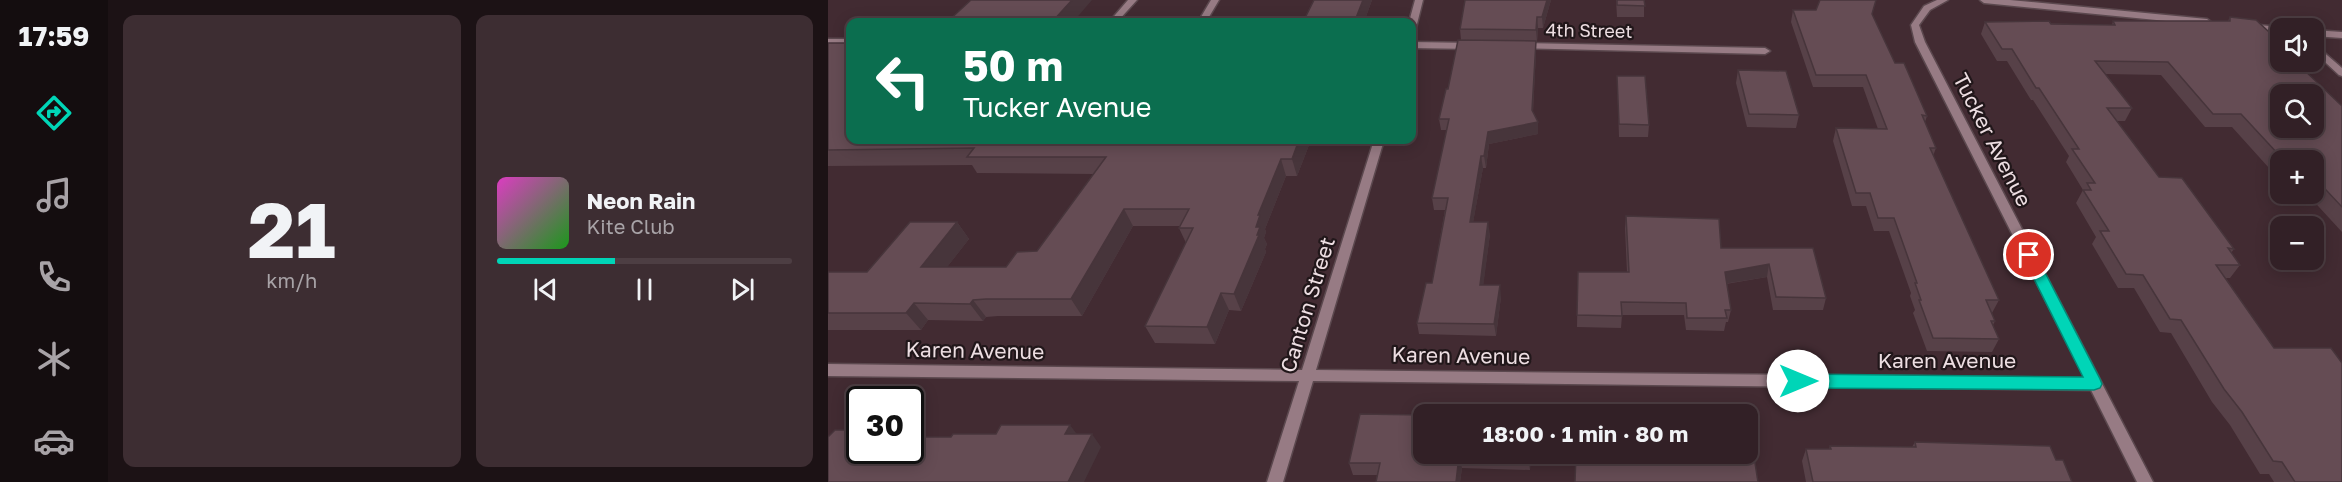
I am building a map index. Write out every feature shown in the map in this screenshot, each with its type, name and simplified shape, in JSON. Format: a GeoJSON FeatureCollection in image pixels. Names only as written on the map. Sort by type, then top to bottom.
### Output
{"type":"FeatureCollection","features":[{"type":"Feature","properties":{"kind":"street"},"geometry":{"type":"LineString","coordinates":[[1117,18],[1133,0]]}},
{"type":"Feature","properties":{"kind":"street"},"geometry":{"type":"LineString","coordinates":[[1204,18],[1215,0]]}},
{"type":"Feature","properties":{"kind":"street"},"geometry":{"type":"LineString","coordinates":[[1414,18],[1419,0]]}},
{"type":"Feature","properties":{"kind":"street","name":"Tucker Avenue"},"geometry":{"type":"LineString","coordinates":[[1944,0],[1927,8],[1915,26],[1920,42],[2145,482]]}},
{"type":"Feature","properties":{"kind":"street"},"geometry":{"type":"LineString","coordinates":[[1984,0],[2221,24]]}},
{"type":"Feature","properties":{"kind":"street"},"geometry":{"type":"LineString","coordinates":[[2233,25],[2270,29]]}},
{"type":"Feature","properties":{"kind":"street"},"geometry":{"type":"LineString","coordinates":[[2324,34],[2342,35]]}},
{"type":"Feature","properties":{"kind":"street"},"geometry":{"type":"LineString","coordinates":[[828,42],[846,42]]}},
{"type":"Feature","properties":{"kind":"street"},"geometry":{"type":"LineString","coordinates":[[1416,45],[1482,46]]}},
{"type":"Feature","properties":{"kind":"street","name":"4th Street"},"geometry":{"type":"LineString","coordinates":[[1506,46],[1765,51]]}},
{"type":"Feature","properties":{"kind":"street"},"geometry":{"type":"LineString","coordinates":[[2324,56],[2342,73]]}},
{"type":"Feature","properties":{"kind":"street","name":"Canton Street"},"geometry":{"type":"LineString","coordinates":[[1275,482],[1377,144]]}},
{"type":"Feature","properties":{"kind":"street","name":"Karen Avenue"},"geometry":{"type":"LineString","coordinates":[[828,370],[2094,384]]}},
{"type":"Feature","properties":{"kind":"building"},"geometry":{"type":"Polygon","coordinates":[[[971,0],[1072,0],[1056,18],[951,18],[971,0]]]}},
{"type":"Feature","properties":{"kind":"building"},"geometry":{"type":"Polygon","coordinates":[[[1314,0],[1363,0],[1356,18],[1305,18],[1314,0]]]}},
{"type":"Feature","properties":{"kind":"building"},"geometry":{"type":"Polygon","coordinates":[[[1465,0],[1547,0],[1542,17],[1537,17],[1536,30],[1460,29],[1465,0]]]}},
{"type":"Feature","properties":{"kind":"building"},"geometry":{"type":"Polygon","coordinates":[[[1617,0],[1644,0],[1645,6],[1617,5],[1617,0]]]}},
{"type":"Feature","properties":{"kind":"building"},"geometry":{"type":"Polygon","coordinates":[[[1820,0],[1876,0],[1872,14],[1895,63],[1904,63],[1927,116],[1922,115],[1936,148],[1930,148],[1999,300],[1986,300],[1995,321],[1991,321],[1999,339],[1933,338],[1894,218],[1878,218],[1870,193],[1856,193],[1836,128],[1887,129],[1866,75],[1816,75],[1793,10],[1816,10],[1820,0]]]}},
{"type":"Feature","properties":{"kind":"building"},"geometry":{"type":"Polygon","coordinates":[[[2230,17],[2256,20],[2270,33],[2270,72],[2306,72],[2319,84],[2270,84],[2270,138],[2324,138],[2324,89],[2342,106],[2342,207],[2324,188],[2324,150],[2274,150],[2241,114],[2213,114],[2168,62],[2095,61],[2132,108],[2107,108],[2159,177],[2182,178],[2234,249],[2228,248],[2240,265],[2216,265],[2274,348],[2331,348],[2342,363],[2342,482],[2295,482],[2282,462],[2273,461],[2181,320],[2170,319],[2143,275],[2126,274],[2100,231],[2109,231],[2083,190],[2091,190],[2087,183],[2095,183],[2072,149],[2079,149],[2012,49],[2002,49],[1985,22],[2049,21],[2051,24],[2115,25],[2113,21],[2230,21],[2230,17]]]}},
{"type":"Feature","properties":{"kind":"building"},"geometry":{"type":"Polygon","coordinates":[[[1458,40],[1536,41],[1532,110],[1538,122],[1488,132],[1484,156],[1481,156],[1470,222],[1488,222],[1480,285],[1500,285],[1494,324],[1417,323],[1426,283],[1432,283],[1448,198],[1432,198],[1449,119],[1439,119],[1458,40]]]}},
{"type":"Feature","properties":{"kind":"building"},"geometry":{"type":"Polygon","coordinates":[[[828,43],[846,43],[846,144],[1298,144],[1292,159],[1281,159],[1258,215],[1260,215],[1256,227],[1260,227],[1257,235],[1259,235],[1234,294],[1221,293],[1207,327],[1145,326],[1193,228],[1179,228],[1189,209],[1124,209],[1071,299],[986,299],[973,300],[970,304],[914,303],[906,313],[828,313],[828,272],[867,272],[910,222],[957,222],[921,267],[1006,267],[1017,252],[1037,251],[1106,157],[967,157],[974,148],[828,150],[828,43]]]}},
{"type":"Feature","properties":{"kind":"building"},"geometry":{"type":"Polygon","coordinates":[[[1738,70],[1786,71],[1799,115],[1749,114],[1738,70]]]}},
{"type":"Feature","properties":{"kind":"building"},"geometry":{"type":"Polygon","coordinates":[[[1617,76],[1645,76],[1649,125],[1619,124],[1617,76]]]}},
{"type":"Feature","properties":{"kind":"building"},"geometry":{"type":"Polygon","coordinates":[[[1626,216],[1719,219],[1721,248],[1813,248],[1826,298],[1776,297],[1769,264],[1725,272],[1731,310],[1725,310],[1727,318],[1687,318],[1686,303],[1621,302],[1622,316],[1577,315],[1578,272],[1629,272],[1626,216]]]}},
{"type":"Feature","properties":{"kind":"building"},"geometry":{"type":"Polygon","coordinates":[[[1360,414],[1413,415],[1413,464],[1458,464],[1456,482],[1376,482],[1380,463],[1349,463],[1360,414]]]}},
{"type":"Feature","properties":{"kind":"building"},"geometry":{"type":"Polygon","coordinates":[[[1001,425],[1070,425],[1065,434],[1092,434],[1068,482],[828,482],[828,437],[835,430],[846,430],[846,464],[924,464],[924,437],[996,434],[1001,425]]]}},
{"type":"Feature","properties":{"kind":"building"},"geometry":{"type":"Polygon","coordinates":[[[1915,442],[2050,446],[2056,460],[2063,460],[2072,482],[1813,482],[1806,449],[1831,449],[1830,446],[1916,447],[1915,442]]]}},
{"type":"Feature","properties":{"kind":"building"},"geometry":{"type":"Polygon","coordinates":[[[1576,464],[1755,464],[1758,482],[1575,482],[1576,464]]]}},
{"type":"Feature","properties":{"kind":"route"},"geometry":{"type":"LineString","coordinates":[[1798,381],[2094,384],[2029,255]]}}]}
